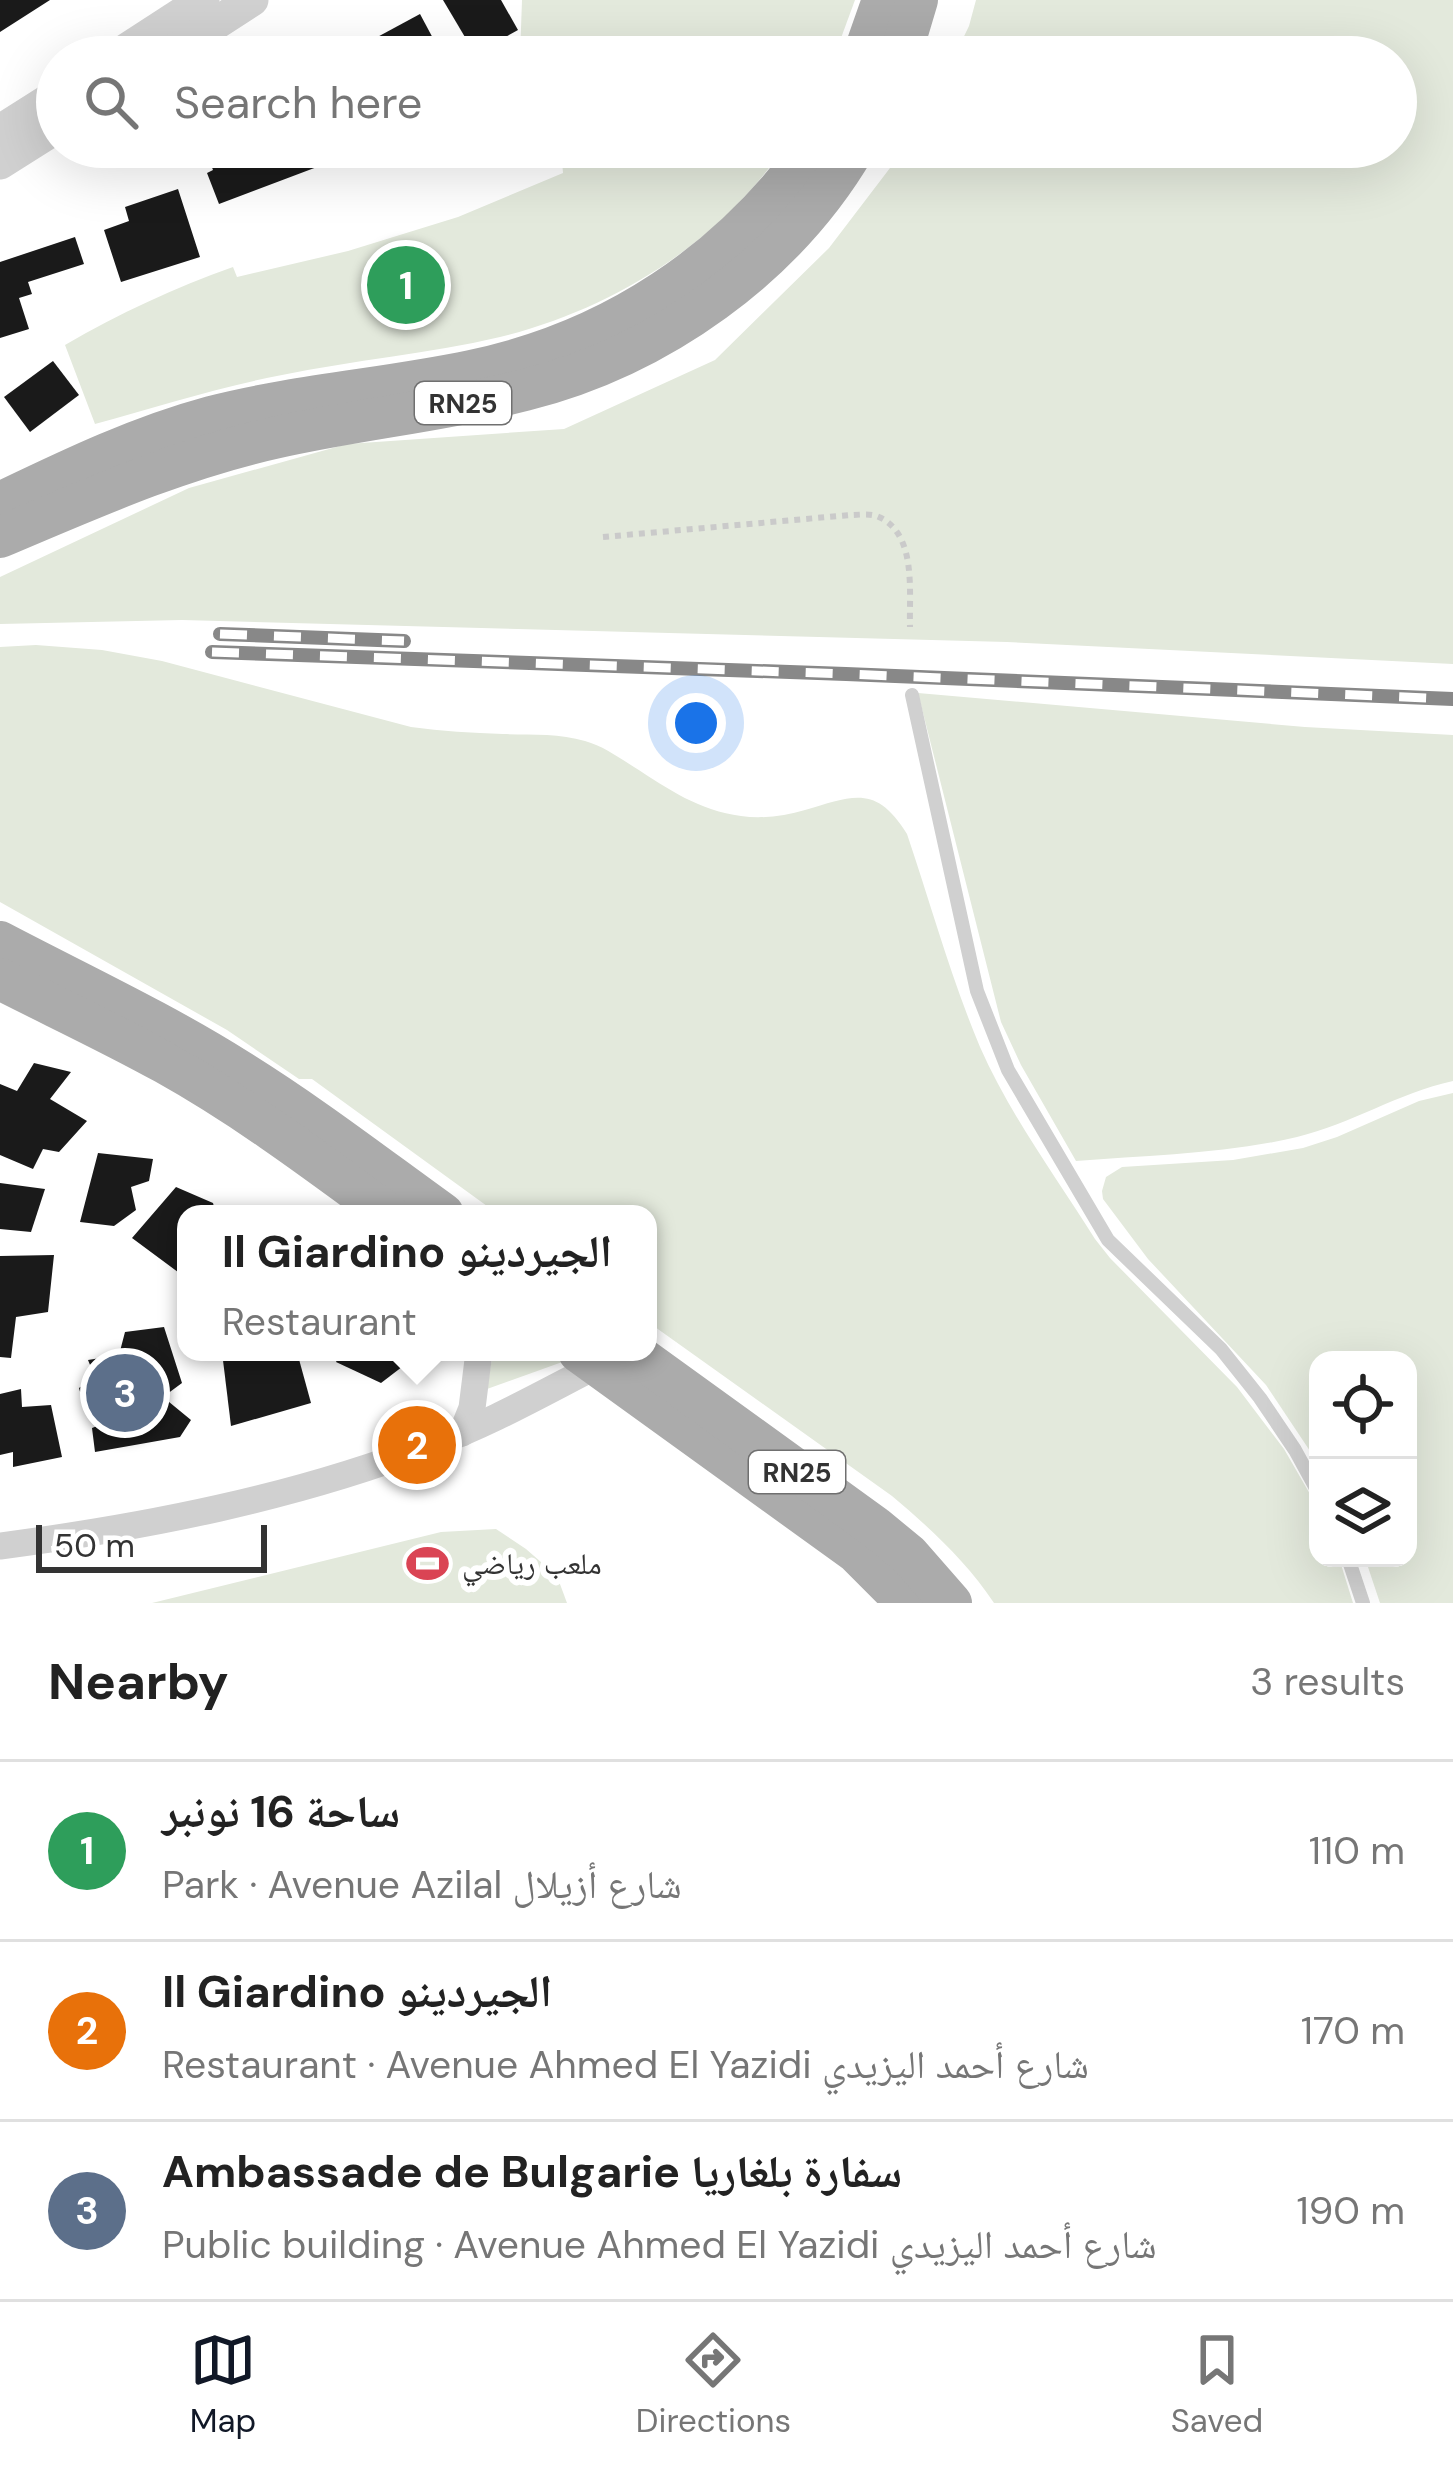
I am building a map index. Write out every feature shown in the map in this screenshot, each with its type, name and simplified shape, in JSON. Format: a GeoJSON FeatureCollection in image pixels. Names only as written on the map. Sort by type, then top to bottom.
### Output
{"type":"FeatureCollection","features":[{"type":"Feature","properties":{"kind":"main road"},"geometry":{"type":"LineString","coordinates":[[870,36],[883,0]]}},
{"type":"Feature","properties":{"kind":"main road"},"geometry":{"type":"LineString","coordinates":[[906,36],[917,0]]}},
{"type":"Feature","properties":{"kind":"main road","name":"RN25"},"geometry":{"type":"LineString","coordinates":[[0,502],[120,448],[210,418],[469,372],[515,361],[604,328],[665,292],[722,250],[798,168]]}},
{"type":"Feature","properties":{"kind":"main road","name":"RN25"},"geometry":{"type":"LineString","coordinates":[[0,537],[198,458],[275,438],[525,390],[621,356],[667,332],[750,273],[820,199],[841,168]]}},
{"type":"Feature","properties":{"kind":"main road"},"geometry":{"type":"LineString","coordinates":[[0,943],[234,1067],[431,1205]]}},
{"type":"Feature","properties":{"kind":"main road"},"geometry":{"type":"LineString","coordinates":[[0,979],[215,1093],[376,1205]]}},
{"type":"Feature","properties":{"kind":"main road","name":"RN25"},"geometry":{"type":"LineString","coordinates":[[609,1361],[856,1552],[907,1603]]}},
{"type":"Feature","properties":{"kind":"main road","name":"RN25"},"geometry":{"type":"LineString","coordinates":[[611,1361],[875,1527],[951,1603]]}},
{"type":"Feature","properties":{"kind":"street"},"geometry":{"type":"LineString","coordinates":[[147,36],[203,0]]}},
{"type":"Feature","properties":{"kind":"street"},"geometry":{"type":"LineString","coordinates":[[196,36],[252,0]]}},
{"type":"Feature","properties":{"kind":"street"},"geometry":{"type":"LineString","coordinates":[[0,131],[36,108]]}},
{"type":"Feature","properties":{"kind":"street"},"geometry":{"type":"LineString","coordinates":[[0,163],[36,140]]}},
{"type":"Feature","properties":{"kind":"street"},"geometry":{"type":"LineString","coordinates":[[462,1432],[472,1408],[478,1361]]}},
{"type":"Feature","properties":{"kind":"street"},"geometry":{"type":"LineString","coordinates":[[0,1546],[162,1521],[336,1478],[462,1432],[594,1361]]}},
{"type":"Feature","properties":{"kind":"lane"},"geometry":{"type":"LineString","coordinates":[[912,695],[977,991],[1007,1070],[1108,1240],[1221,1349],[1260,1398],[1309,1476]]}},
{"type":"Feature","properties":{"kind":"lane"},"geometry":{"type":"LineString","coordinates":[[1351,1567],[1363,1603]]}},
{"type":"Feature","properties":{"kind":"path"},"geometry":{"type":"LineString","coordinates":[[603,537],[877,515],[898,531],[907,556],[910,627]]}},
{"type":"Feature","properties":{"kind":"shaded area"},"geometry":{"type":"Polygon","coordinates":[[[522,0],[855,0],[842,36],[521,36],[522,0]]]}},
{"type":"Feature","properties":{"kind":"shaded area"},"geometry":{"type":"Polygon","coordinates":[[[976,0],[1453,0],[1453,664],[1007,642],[182,620],[0,624],[0,577],[189,488],[347,444],[564,429],[715,360],[829,248],[890,168],[1417,168],[1417,36],[964,36],[976,0]]]}},
{"type":"Feature","properties":{"kind":"shaded area"},"geometry":{"type":"Polygon","coordinates":[[[563,168],[768,168],[728,213],[660,268],[541,325],[446,348],[258,380],[95,424],[65,345],[106,322],[233,267],[237,277],[348,251],[458,217],[563,173],[563,168]]]}},
{"type":"Feature","properties":{"kind":"shaded area"},"geometry":{"type":"Polygon","coordinates":[[[0,647],[102,650],[162,661],[411,727],[575,738],[604,749],[685,798],[726,813],[773,816],[850,798],[874,801],[907,834],[970,1021],[1019,1121],[1110,1258],[1237,1387],[1284,1449],[1309,1492],[1309,1567],[1342,1567],[1353,1603],[994,1603],[947,1546],[892,1496],[657,1328],[657,1205],[486,1205],[312,1079],[299,1079],[227,1030],[0,902],[0,647]]]}},
{"type":"Feature","properties":{"kind":"shaded area"},"geometry":{"type":"Polygon","coordinates":[[[918,693],[1305,727],[1453,735],[1453,1081],[1270,1143],[1076,1161],[1001,1022],[918,693]]]}},
{"type":"Feature","properties":{"kind":"shaded area"},"geometry":{"type":"Polygon","coordinates":[[[1453,1093],[1453,1603],[1380,1603],[1368,1567],[1417,1567],[1417,1351],[1309,1351],[1309,1450],[1266,1385],[1148,1259],[1103,1199],[1102,1191],[1106,1177],[1122,1167],[1233,1160],[1303,1148],[1419,1101],[1453,1093]]]}},
{"type":"Feature","properties":{"kind":"shaded area"},"geometry":{"type":"Polygon","coordinates":[[[492,1361],[565,1361],[487,1389],[492,1361]]]}},
{"type":"Feature","properties":{"kind":"shaded area","name":"ملعب رياضي"},"geometry":{"type":"Polygon","coordinates":[[[496,1529],[557,1576],[567,1603],[152,1603],[441,1532],[496,1529]]]}},
{"type":"Feature","properties":{"kind":"building"},"geometry":{"type":"Polygon","coordinates":[[[0,0],[50,0],[0,32],[0,0]]]}},
{"type":"Feature","properties":{"kind":"building"},"geometry":{"type":"Polygon","coordinates":[[[443,0],[501,0],[518,30],[507,36],[464,36],[443,0]]]}},
{"type":"Feature","properties":{"kind":"building"},"geometry":{"type":"Polygon","coordinates":[[[420,14],[432,36],[379,36],[420,14]]]}},
{"type":"Feature","properties":{"kind":"building"},"geometry":{"type":"Polygon","coordinates":[[[314,168],[219,204],[207,173],[314,168]]]}},
{"type":"Feature","properties":{"kind":"building"},"geometry":{"type":"Polygon","coordinates":[[[178,189],[200,257],[121,282],[104,230],[129,221],[125,207],[178,189]]]}},
{"type":"Feature","properties":{"kind":"building"},"geometry":{"type":"Polygon","coordinates":[[[75,237],[84,264],[28,282],[32,294],[19,298],[29,329],[0,338],[0,262],[75,237]]]}},
{"type":"Feature","properties":{"kind":"building"},"geometry":{"type":"Polygon","coordinates":[[[53,361],[79,395],[30,432],[4,397],[53,361]]]}},
{"type":"Feature","properties":{"kind":"building"},"geometry":{"type":"Polygon","coordinates":[[[34,1063],[71,1072],[50,1099],[87,1121],[59,1152],[43,1149],[33,1169],[0,1155],[0,1084],[17,1091],[34,1063]]]}},
{"type":"Feature","properties":{"kind":"building"},"geometry":{"type":"Polygon","coordinates":[[[98,1153],[153,1159],[149,1181],[131,1187],[136,1210],[114,1226],[80,1222],[98,1153]]]}},
{"type":"Feature","properties":{"kind":"building"},"geometry":{"type":"Polygon","coordinates":[[[0,1183],[45,1189],[31,1232],[0,1229],[0,1183]]]}},
{"type":"Feature","properties":{"kind":"building"},"geometry":{"type":"Polygon","coordinates":[[[176,1187],[213,1203],[177,1205],[177,1271],[132,1238],[176,1187]]]}},
{"type":"Feature","properties":{"kind":"building"},"geometry":{"type":"Polygon","coordinates":[[[54,1255],[48,1312],[16,1317],[11,1358],[0,1357],[0,1256],[54,1255]]]}},
{"type":"Feature","properties":{"kind":"building"},"geometry":{"type":"Polygon","coordinates":[[[164,1327],[182,1383],[163,1397],[191,1420],[180,1437],[95,1452],[92,1428],[105,1423],[103,1408],[85,1410],[79,1388],[95,1377],[88,1360],[119,1355],[125,1332],[164,1327]]]}},
{"type":"Feature","properties":{"kind":"building"},"geometry":{"type":"Polygon","coordinates":[[[223,1361],[299,1361],[311,1403],[231,1426],[223,1361]]]}},
{"type":"Feature","properties":{"kind":"building"},"geometry":{"type":"Polygon","coordinates":[[[336,1361],[410,1361],[381,1383],[336,1361]]]}},
{"type":"Feature","properties":{"kind":"building"},"geometry":{"type":"Polygon","coordinates":[[[21,1389],[22,1407],[51,1405],[62,1457],[13,1467],[13,1452],[0,1455],[0,1394],[21,1389]]]}},
{"type":"Feature","properties":{"kind":"railway"},"geometry":{"type":"LineString","coordinates":[[220,634],[404,641]]}},
{"type":"Feature","properties":{"kind":"railway"},"geometry":{"type":"LineString","coordinates":[[212,652],[1453,699]]}},
{"type":"Feature","properties":{"kind":"place","name":"ساحة 16 نونبر"},"geometry":{"type":"Point","coordinates":[406,285]}},
{"type":"Feature","properties":{"kind":"place","name":"Ambassade de Bulgarie سفارة بلغاريا"},"geometry":{"type":"Point","coordinates":[125,1393]}},
{"type":"Feature","properties":{"kind":"place","name":"Il Giardino الجيردينو"},"geometry":{"type":"Point","coordinates":[417,1445]}},
{"type":"Feature","properties":{"kind":"place","name":"ملعب رياضي"},"geometry":{"type":"Point","coordinates":[428,1563]}}]}
